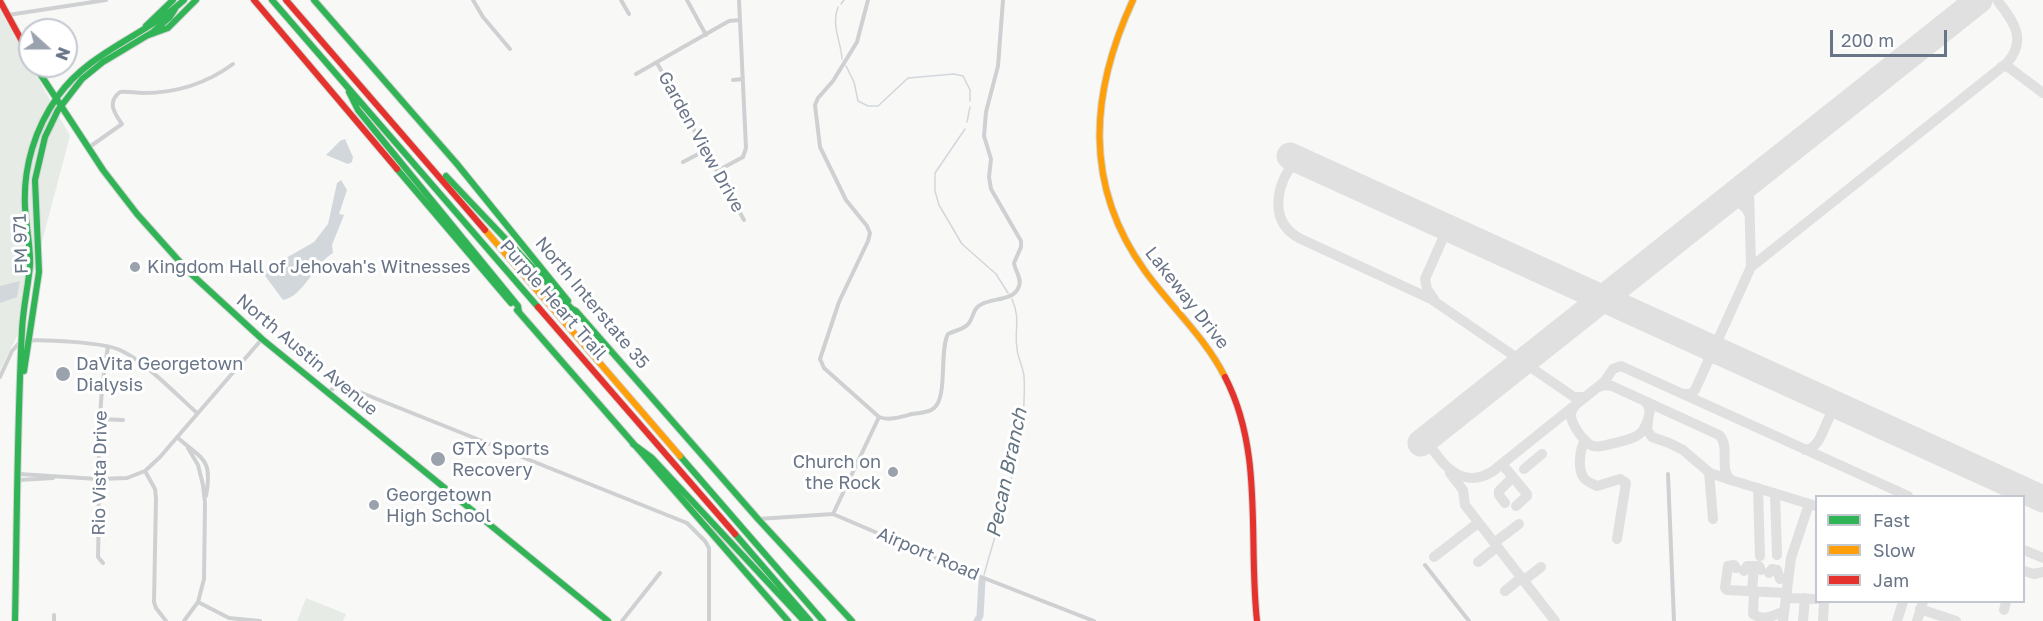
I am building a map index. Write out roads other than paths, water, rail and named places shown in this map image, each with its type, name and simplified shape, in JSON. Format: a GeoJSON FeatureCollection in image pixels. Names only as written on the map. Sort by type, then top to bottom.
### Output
{"type":"FeatureCollection","features":[{"type":"Feature","properties":{"kind":"main road"},"geometry":{"type":"LineString","coordinates":[[142,34],[172,13],[184,0]]}},
{"type":"Feature","properties":{"kind":"main road"},"geometry":{"type":"LineString","coordinates":[[142,34],[153,36],[172,25],[196,0]]}},
{"type":"Feature","properties":{"kind":"main road"},"geometry":{"type":"LineString","coordinates":[[254,0],[519,312],[788,621]]}},
{"type":"Feature","properties":{"kind":"main road","name":"Purple Heart Trail"},"geometry":{"type":"LineString","coordinates":[[272,0],[810,621]]}},
{"type":"Feature","properties":{"kind":"main road","name":"Purple Heart Trail"},"geometry":{"type":"LineString","coordinates":[[286,0],[823,621]]}},
{"type":"Feature","properties":{"kind":"main road","name":"North Interstate 35"},"geometry":{"type":"LineString","coordinates":[[314,0],[457,164],[577,312],[758,519],[852,621]]}},
{"type":"Feature","properties":{"kind":"main road","name":"Lakeway Drive"},"geometry":{"type":"LineString","coordinates":[[1133,0],[1111,48],[1101,88],[1099,138],[1105,185],[1120,229],[1133,253],[1144,270],[1217,360],[1238,405],[1252,461],[1252,576],[1257,621]]}},
{"type":"Feature","properties":{"kind":"main road"},"geometry":{"type":"LineString","coordinates":[[0,1],[18,35]]}},
{"type":"Feature","properties":{"kind":"main road"},"geometry":{"type":"LineString","coordinates":[[142,34],[170,2]]}},
{"type":"Feature","properties":{"kind":"main road","name":"FM 971"},"geometry":{"type":"LineString","coordinates":[[15,621],[25,341],[23,305],[30,265],[25,200],[30,153],[42,120],[62,90],[87,65],[142,34]]}},
{"type":"Feature","properties":{"kind":"main road","name":"FM 971"},"geometry":{"type":"LineString","coordinates":[[25,341],[38,280],[34,193],[36,169],[46,134],[60,106],[82,79],[142,34]]}},
{"type":"Feature","properties":{"kind":"main road","name":"North Austin Avenue"},"geometry":{"type":"LineString","coordinates":[[43,78],[87,148],[137,214],[213,296],[262,339],[608,621]]}},
{"type":"Feature","properties":{"kind":"main road"},"geometry":{"type":"LineString","coordinates":[[346,85],[358,110],[518,306],[519,312]]}},
{"type":"Feature","properties":{"kind":"main road"},"geometry":{"type":"LineString","coordinates":[[414,146],[421,150],[570,308],[577,312]]}},
{"type":"Feature","properties":{"kind":"main road"},"geometry":{"type":"LineString","coordinates":[[28,236],[37,236]]}},
{"type":"Feature","properties":{"kind":"main road"},"geometry":{"type":"LineString","coordinates":[[633,444],[652,458],[804,621]]}},
{"type":"Feature","properties":{"kind":"street"},"geometry":{"type":"LineString","coordinates":[[7,15],[106,0]]}},
{"type":"Feature","properties":{"kind":"street"},"geometry":{"type":"LineString","coordinates":[[473,0],[510,49]]}},
{"type":"Feature","properties":{"kind":"street"},"geometry":{"type":"LineString","coordinates":[[621,0],[629,14]]}},
{"type":"Feature","properties":{"kind":"street"},"geometry":{"type":"LineString","coordinates":[[687,0],[706,35]]}},
{"type":"Feature","properties":{"kind":"street"},"geometry":{"type":"LineString","coordinates":[[717,171],[741,159],[746,153],[739,0]]}},
{"type":"Feature","properties":{"kind":"street"},"geometry":{"type":"LineString","coordinates":[[868,0],[857,42],[815,105],[818,138],[826,163],[846,200],[870,233],[839,302],[820,359],[824,368],[879,417],[887,419],[929,411],[936,407],[940,396],[946,337],[950,332],[968,325],[975,309],[980,304],[1005,298],[1014,293],[1020,283],[1014,263],[1021,243],[1017,232],[991,189],[989,177],[991,159],[984,136],[986,112],[999,66],[1003,0]]}},
{"type":"Feature","properties":{"kind":"street"},"geometry":{"type":"LineString","coordinates":[[636,74],[729,21],[740,20]]}},
{"type":"Feature","properties":{"kind":"street","name":"Garden View Drive"},"geometry":{"type":"LineString","coordinates":[[657,63],[744,220]]}},
{"type":"Feature","properties":{"kind":"street"},"geometry":{"type":"LineString","coordinates":[[87,148],[122,124],[112,105],[113,99],[120,92],[155,93],[182,89],[217,75],[233,64]]}},
{"type":"Feature","properties":{"kind":"street"},"geometry":{"type":"LineString","coordinates":[[733,80],[743,79]]}},
{"type":"Feature","properties":{"kind":"street"},"geometry":{"type":"LineString","coordinates":[[683,162],[706,150]]}},
{"type":"Feature","properties":{"kind":"street"},"geometry":{"type":"LineString","coordinates":[[19,477],[45,475],[57,478],[126,478],[145,471],[262,339]]}},
{"type":"Feature","properties":{"kind":"street"},"geometry":{"type":"LineString","coordinates":[[0,377],[12,351],[25,341],[108,347],[122,350],[132,356],[197,413]]}},
{"type":"Feature","properties":{"kind":"street","name":"Rio Vista Drive"},"geometry":{"type":"LineString","coordinates":[[103,563],[98,557],[101,419],[102,383],[108,347]]}},
{"type":"Feature","properties":{"kind":"street"},"geometry":{"type":"LineString","coordinates":[[327,392],[336,387],[352,389],[687,523],[709,548],[709,621]]}},
{"type":"Feature","properties":{"kind":"street"},"geometry":{"type":"LineString","coordinates":[[833,514],[879,417]]}},
{"type":"Feature","properties":{"kind":"street"},"geometry":{"type":"LineString","coordinates":[[101,419],[123,420]]}},
{"type":"Feature","properties":{"kind":"street"},"geometry":{"type":"LineString","coordinates":[[177,437],[188,448],[198,453],[207,466],[208,481],[205,503],[204,579],[198,603],[184,621]]}},
{"type":"Feature","properties":{"kind":"street"},"geometry":{"type":"LineString","coordinates":[[188,448],[201,474],[205,503]]}},
{"type":"Feature","properties":{"kind":"street"},"geometry":{"type":"LineString","coordinates":[[145,471],[156,498],[154,602],[166,621]]}},
{"type":"Feature","properties":{"kind":"street"},"geometry":{"type":"LineString","coordinates":[[1668,474],[1674,621]]}},
{"type":"Feature","properties":{"kind":"street","name":"Airport Road"},"geometry":{"type":"LineString","coordinates":[[758,519],[833,514],[971,573],[1094,621]]}},
{"type":"Feature","properties":{"kind":"street"},"geometry":{"type":"LineString","coordinates":[[1425,565],[1469,621]]}},
{"type":"Feature","properties":{"kind":"street"},"geometry":{"type":"LineString","coordinates":[[622,621],[660,573]]}},
{"type":"Feature","properties":{"kind":"street"},"geometry":{"type":"LineString","coordinates":[[198,603],[229,618],[260,621]]}},
{"type":"Feature","properties":{"kind":"street"},"geometry":{"type":"LineString","coordinates":[[54,615],[54,621]]}},
{"type":"Feature","properties":{"kind":"waterway","name":"Pecan Branch"},"geometry":{"type":"LineString","coordinates":[[841,4],[844,0]]}},
{"type":"Feature","properties":{"kind":"waterway","name":"Pecan Branch"},"geometry":{"type":"LineString","coordinates":[[838,7],[836,27],[842,59]]}},
{"type":"Feature","properties":{"kind":"waterway","name":"Pecan Branch"},"geometry":{"type":"LineString","coordinates":[[846,66],[854,82],[858,101],[868,106],[878,106],[908,78],[954,74],[963,76],[970,90],[970,101]]}},
{"type":"Feature","properties":{"kind":"waterway","name":"Pecan Branch"},"geometry":{"type":"LineString","coordinates":[[967,122],[970,107]]}},
{"type":"Feature","properties":{"kind":"waterway","name":"Pecan Branch"},"geometry":{"type":"LineString","coordinates":[[965,129],[935,173],[935,191],[939,205],[962,244],[996,274],[1008,293]]}},
{"type":"Feature","properties":{"kind":"waterway","name":"Pecan Branch"},"geometry":{"type":"LineString","coordinates":[[984,575],[1012,477],[1022,426],[1024,376],[1017,349],[1017,319],[1012,299]]}},
{"type":"Feature","properties":{"kind":"waterway","name":"Pecan Branch"},"geometry":{"type":"LineString","coordinates":[[977,621],[980,616],[982,581]]}},
{"type":"Feature","properties":{"kind":"place","name":"Kingdom Hall of Jehovah's Witnesses"},"geometry":{"type":"Point","coordinates":[135,267]}},
{"type":"Feature","properties":{"kind":"place","name":"DaVita Georgetown Dialysis"},"geometry":{"type":"Point","coordinates":[63,374]}},
{"type":"Feature","properties":{"kind":"place","name":"GTX Sports Recovery"},"geometry":{"type":"Point","coordinates":[438,459]}},
{"type":"Feature","properties":{"kind":"place","name":"Church on the Rock"},"geometry":{"type":"Point","coordinates":[893,472]}},
{"type":"Feature","properties":{"kind":"place","name":"Georgetown High School"},"geometry":{"type":"Point","coordinates":[374,505]}}]}
